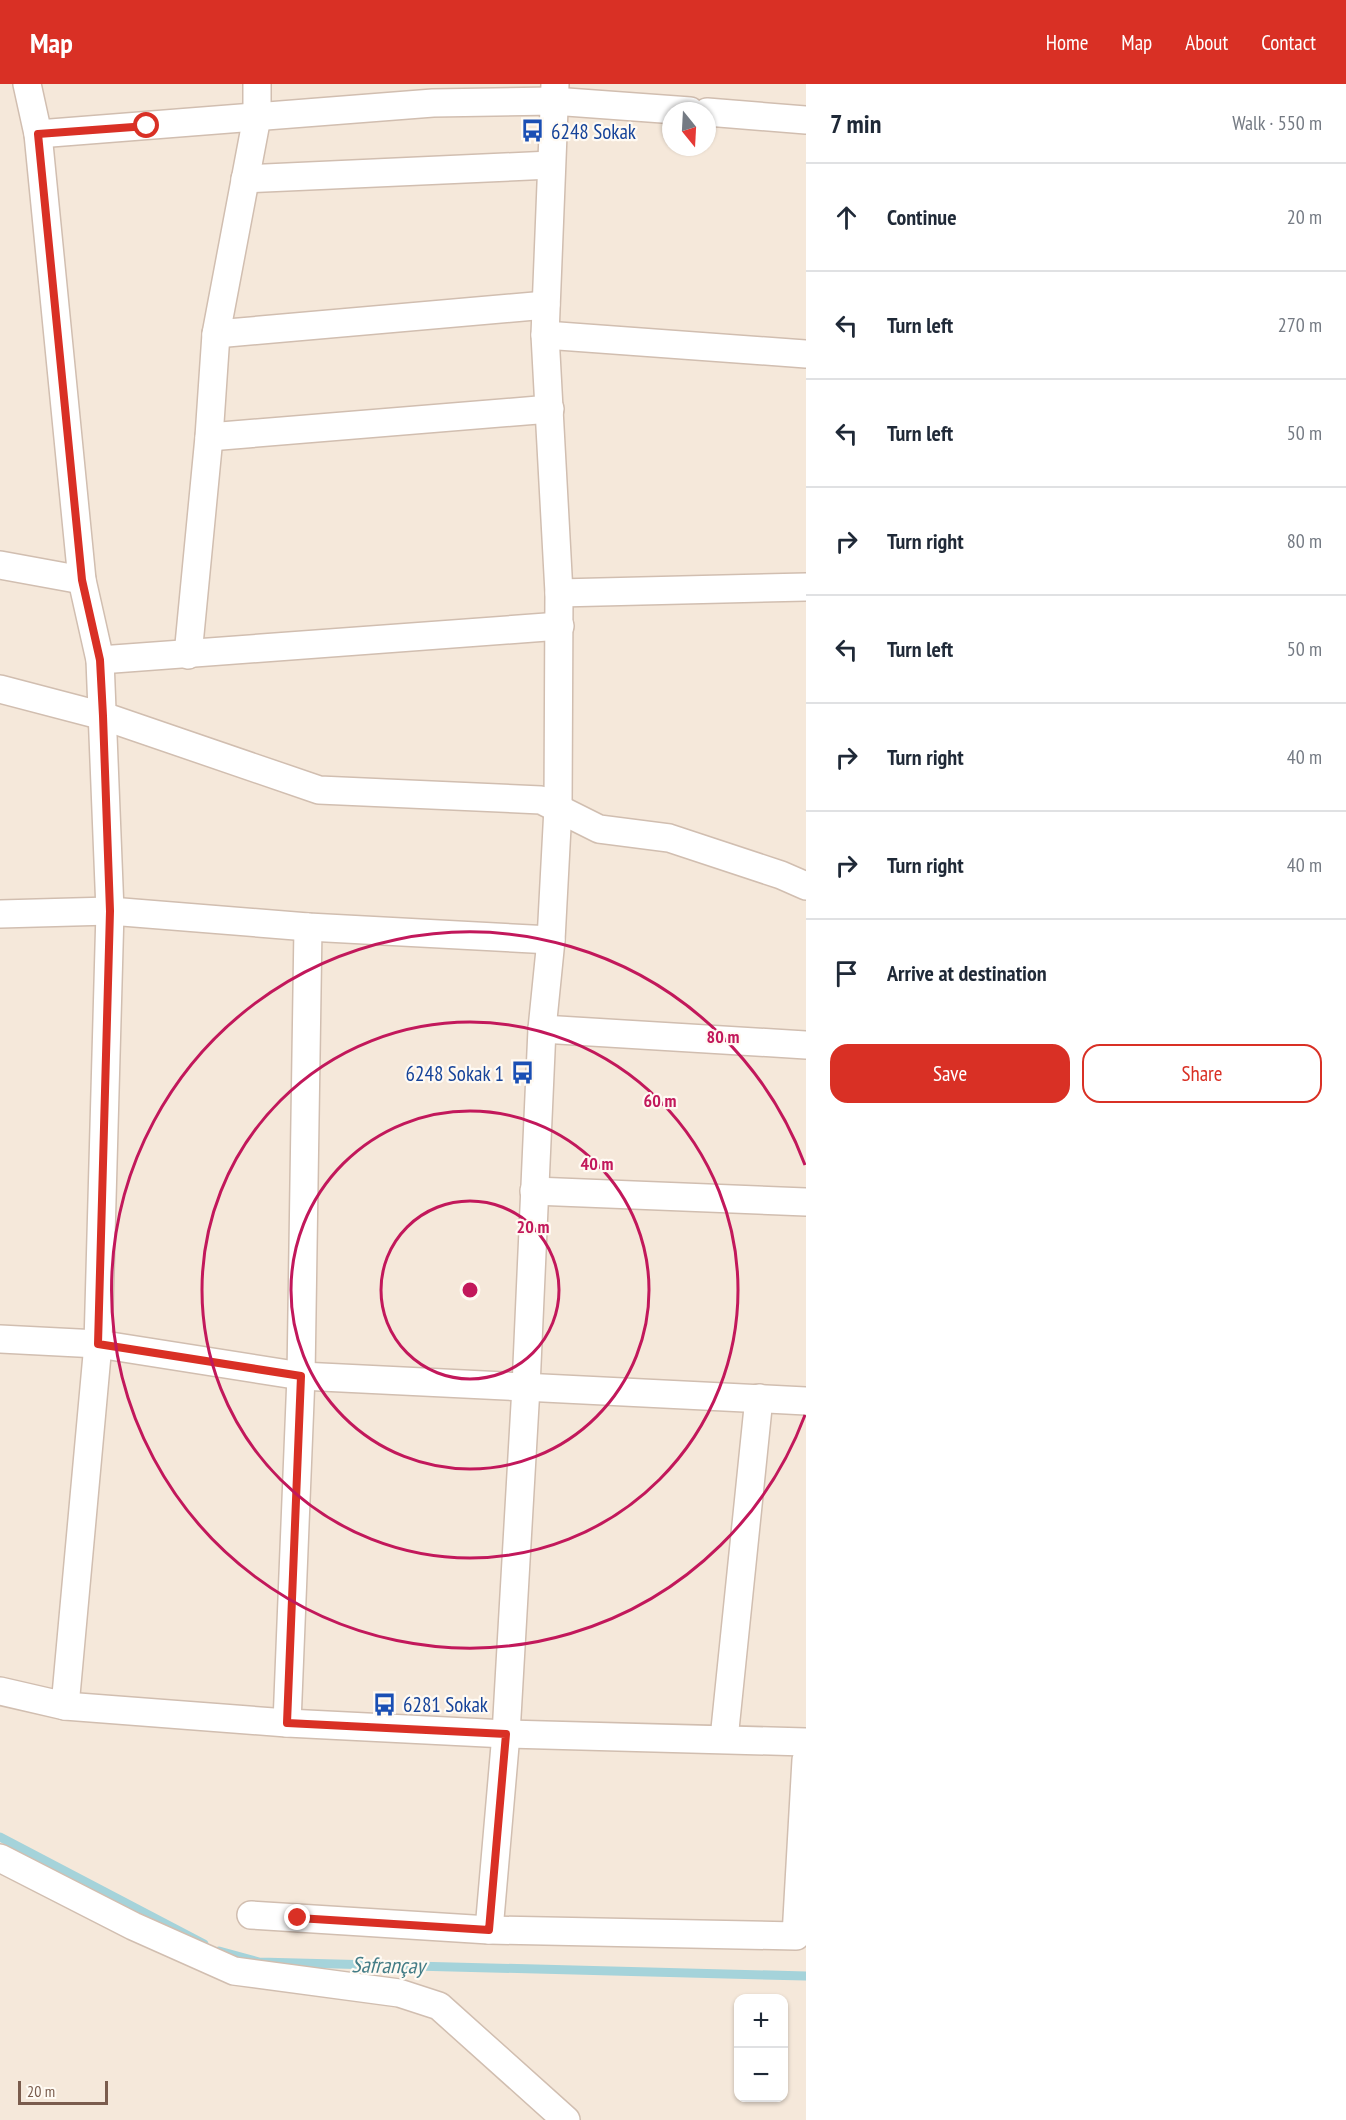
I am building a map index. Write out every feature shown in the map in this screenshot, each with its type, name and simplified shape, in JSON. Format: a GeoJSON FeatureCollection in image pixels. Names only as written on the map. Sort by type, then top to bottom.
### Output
{"type":"FeatureCollection","features":[{"type":"Feature","properties":{"kind":"street"},"geometry":{"type":"LineString","coordinates":[[27,84],[38,134],[82,580],[100,660],[110,911],[98,1344],[65,1706]]}},
{"type":"Feature","properties":{"kind":"street"},"geometry":{"type":"LineString","coordinates":[[188,655],[209,437],[216,334],[257,117],[257,84]]}},
{"type":"Feature","properties":{"kind":"street"},"geometry":{"type":"LineString","coordinates":[[38,134],[257,117],[433,94],[554,92],[662,107]]}},
{"type":"Feature","properties":{"kind":"street"},"geometry":{"type":"LineString","coordinates":[[489,1930],[506,1734],[526,1387],[542,1029],[558,808],[560,626],[545,335],[554,92]]}},
{"type":"Feature","properties":{"kind":"street"},"geometry":{"type":"LineString","coordinates":[[716,113],[806,120]]}},
{"type":"Feature","properties":{"kind":"street"},"geometry":{"type":"LineString","coordinates":[[245,179],[551,165]]}},
{"type":"Feature","properties":{"kind":"street"},"geometry":{"type":"LineString","coordinates":[[216,334],[546,305]]}},
{"type":"Feature","properties":{"kind":"street"},"geometry":{"type":"LineString","coordinates":[[545,335],[806,354]]}},
{"type":"Feature","properties":{"kind":"street"},"geometry":{"type":"LineString","coordinates":[[209,437],[550,409]]}},
{"type":"Feature","properties":{"kind":"street"},"geometry":{"type":"LineString","coordinates":[[0,565],[82,580]]}},
{"type":"Feature","properties":{"kind":"street"},"geometry":{"type":"LineString","coordinates":[[559,592],[806,587]]}},
{"type":"Feature","properties":{"kind":"street"},"geometry":{"type":"LineString","coordinates":[[100,660],[560,626]]}},
{"type":"Feature","properties":{"kind":"street"},"geometry":{"type":"LineString","coordinates":[[0,689],[103,716],[319,790],[541,800],[599,829],[669,838],[781,875],[806,886]]}},
{"type":"Feature","properties":{"kind":"street"},"geometry":{"type":"LineString","coordinates":[[0,914],[110,911],[308,927],[550,940]]}},
{"type":"Feature","properties":{"kind":"street"},"geometry":{"type":"LineString","coordinates":[[287,1723],[301,1376],[308,927]]}},
{"type":"Feature","properties":{"kind":"street"},"geometry":{"type":"LineString","coordinates":[[542,1029],[806,1045]]}},
{"type":"Feature","properties":{"kind":"street"},"geometry":{"type":"LineString","coordinates":[[534,1191],[806,1202]]}},
{"type":"Feature","properties":{"kind":"street"},"geometry":{"type":"LineString","coordinates":[[0,1339],[98,1344],[301,1376],[806,1401]]}},
{"type":"Feature","properties":{"kind":"street"},"geometry":{"type":"LineString","coordinates":[[724,1738],[759,1398]]}},
{"type":"Feature","properties":{"kind":"street"},"geometry":{"type":"LineString","coordinates":[[0,1691],[65,1706],[287,1723],[506,1734],[724,1738],[806,1742]]}},
{"type":"Feature","properties":{"kind":"street"},"geometry":{"type":"LineString","coordinates":[[251,1915],[489,1930],[796,1936],[806,1760]]}},
{"type":"Feature","properties":{"kind":"street"},"geometry":{"type":"LineString","coordinates":[[0,1858],[133,1926],[234,1971],[399,1993],[439,2006],[566,2120]]}},
{"type":"Feature","properties":{"kind":"shaded area"},"geometry":{"type":"Polygon","coordinates":[[[0,84],[806,84],[806,2120],[0,2120],[0,84]]]}},
{"type":"Feature","properties":{"kind":"waterway","name":"Safrançay"},"geometry":{"type":"LineString","coordinates":[[0,1837],[204,1944]]}},
{"type":"Feature","properties":{"kind":"waterway","name":"Safrançay"},"geometry":{"type":"LineString","coordinates":[[219,1951],[259,1962],[806,1976]]}},
{"type":"Feature","properties":{"kind":"place","name":"6248 Sokak"},"geometry":{"type":"Point","coordinates":[533,131]}},
{"type":"Feature","properties":{"kind":"place","name":"6248 Sokak 1"},"geometry":{"type":"Point","coordinates":[522,1073]}},
{"type":"Feature","properties":{"kind":"place","name":"6281 Sokak"},"geometry":{"type":"Point","coordinates":[385,1704]}},
{"type":"Feature","properties":{"kind":"route"},"geometry":{"type":"LineString","coordinates":[[147,126],[38,134],[82,580],[100,660],[103,716],[110,911],[98,1344],[301,1376],[287,1723],[506,1734],[489,1930],[298,1918]]}}]}
